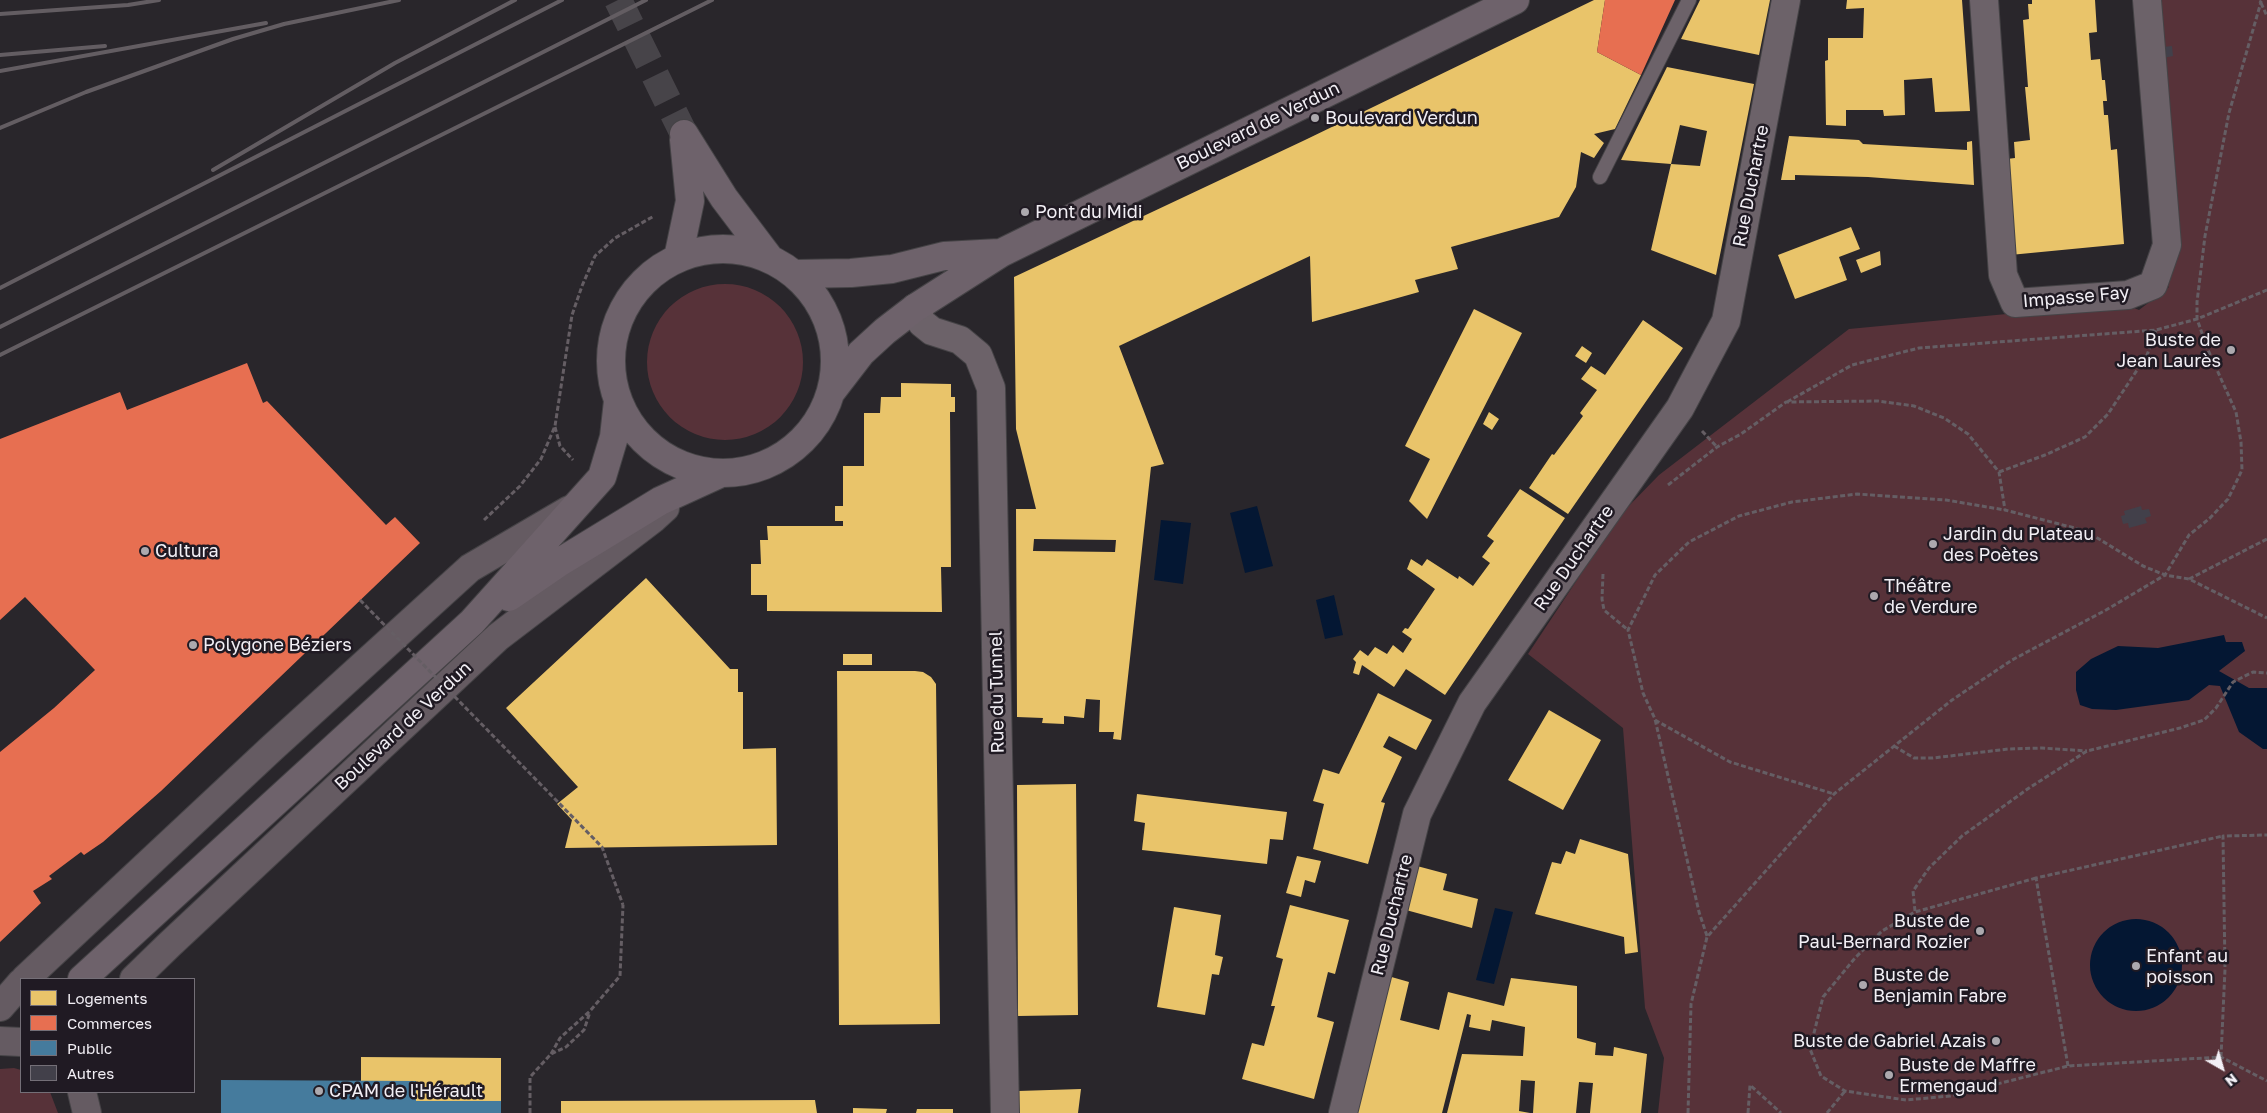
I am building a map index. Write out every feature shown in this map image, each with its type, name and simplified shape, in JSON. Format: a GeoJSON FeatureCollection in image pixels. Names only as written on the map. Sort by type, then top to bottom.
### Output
{"type":"FeatureCollection","features":[{"type":"Feature","properties":{"kind":"main road","name":"Boulevard de Verdun"},"geometry":{"type":"LineString","coordinates":[[831,392],[861,353],[915,308],[1000,253],[1516,0]]}},
{"type":"Feature","properties":{"kind":"main road"},"geometry":{"type":"LineString","coordinates":[[678,258],[690,201],[684,134],[724,198],[770,259]]}},
{"type":"Feature","properties":{"kind":"main road"},"geometry":{"type":"LineString","coordinates":[[708,250],[740,250],[770,259],[795,274],[822,307],[836,349],[831,392],[816,426],[790,452],[756,469],[720,474],[694,470],[662,455],[648,445],[630,425],[618,401],[612,376],[612,342],[624,309],[647,279],[678,258],[708,250]]}},
{"type":"Feature","properties":{"kind":"main road","name":"Boulevard de Verdun"},"geometry":{"type":"LineString","coordinates":[[795,274],[867,272],[892,269],[944,256],[1000,253]]}},
{"type":"Feature","properties":{"kind":"main road","name":"Boulevard de Verdun"},"geometry":{"type":"LineString","coordinates":[[83,978],[472,622],[602,477],[614,437],[618,401]]}},
{"type":"Feature","properties":{"kind":"main road","name":"Boulevard de Verdun"},"geometry":{"type":"LineString","coordinates":[[472,622],[560,562],[660,501],[685,488],[720,474]]}},
{"type":"Feature","properties":{"kind":"main road","name":"Boulevard de Verdun"},"geometry":{"type":"LineString","coordinates":[[135,978],[498,637],[654,518],[685,488]]}},
{"type":"Feature","properties":{"kind":"main road","name":"Boulevard de Verdun"},"geometry":{"type":"LineString","coordinates":[[26,978],[279,741],[470,568],[577,506]]}},
{"type":"Feature","properties":{"kind":"main road"},"geometry":{"type":"LineString","coordinates":[[0,1007],[20,984]]}},
{"type":"Feature","properties":{"kind":"main road"},"geometry":{"type":"LineString","coordinates":[[0,1041],[20,1042]]}},
{"type":"Feature","properties":{"kind":"main road"},"geometry":{"type":"LineString","coordinates":[[82,1093],[88,1113]]}},
{"type":"Feature","properties":{"kind":"street","name":"Rue Duchartre"},"geometry":{"type":"LineString","coordinates":[[1343,1113],[1417,814],[1472,703],[1680,408],[1726,321],[1786,0]]}},
{"type":"Feature","properties":{"kind":"street","name":"Impasse Fay"},"geometry":{"type":"LineString","coordinates":[[1984,0],[2003,275],[2015,303],[2128,295],[2153,285],[2166,245],[2147,0]]}},
{"type":"Feature","properties":{"kind":"street","name":"Rue du Tunnel"},"geometry":{"type":"LineString","coordinates":[[915,308],[922,323],[932,331],[960,340],[978,355],[991,388],[1005,1113]]}},
{"type":"Feature","properties":{"kind":"lane"},"geometry":{"type":"LineString","coordinates":[[1467,24],[1499,0]]}},
{"type":"Feature","properties":{"kind":"lane"},"geometry":{"type":"LineString","coordinates":[[1600,177],[1689,0]]}},
{"type":"Feature","properties":{"kind":"path"},"geometry":{"type":"LineString","coordinates":[[2259,1],[2267,16]]}},
{"type":"Feature","properties":{"kind":"path"},"geometry":{"type":"LineString","coordinates":[[1688,1113],[1690,1004],[1707,937],[1834,794],[1952,700],[2012,660],[2106,610],[2165,574],[2189,535],[2210,518],[2228,499],[2242,470],[2241,442],[2236,412],[2208,350],[2197,319],[2206,236],[2229,113],[2259,1]]}},
{"type":"Feature","properties":{"kind":"path"},"geometry":{"type":"LineString","coordinates":[[479,524],[520,486],[542,459],[555,426],[572,315],[595,256],[615,238],[665,210],[690,201]]}},
{"type":"Feature","properties":{"kind":"path"},"geometry":{"type":"LineString","coordinates":[[1666,486],[1717,447],[1740,434],[1786,402],[1852,365],[1919,348],[2156,330],[2197,319],[2267,290]]}},
{"type":"Feature","properties":{"kind":"path"},"geometry":{"type":"LineString","coordinates":[[1999,472],[2044,456],[2084,437],[2108,414],[2147,355],[2156,330]]}},
{"type":"Feature","properties":{"kind":"path"},"geometry":{"type":"LineString","coordinates":[[1786,402],[1878,401],[1914,406],[1944,418],[1968,434],[1999,472],[2005,510]]}},
{"type":"Feature","properties":{"kind":"path"},"geometry":{"type":"LineString","coordinates":[[1628,630],[1655,575],[1689,542],[1739,516],[1792,502],[1857,494],[1946,500],[2005,510],[2086,531],[2143,566],[2165,574],[2189,579],[2267,618]]}},
{"type":"Feature","properties":{"kind":"path"},"geometry":{"type":"LineString","coordinates":[[2189,579],[2267,539]]}},
{"type":"Feature","properties":{"kind":"path"},"geometry":{"type":"LineString","coordinates":[[1604,569],[1602,599],[1604,610],[1628,630],[1643,693],[1655,719],[1699,912],[1707,937]]}},
{"type":"Feature","properties":{"kind":"path"},"geometry":{"type":"LineString","coordinates":[[360,600],[602,847],[623,905],[620,976],[590,1012],[560,1038],[552,1054],[530,1077],[530,1113]]}},
{"type":"Feature","properties":{"kind":"path"},"geometry":{"type":"LineString","coordinates":[[372,625],[379,618]]}},
{"type":"Feature","properties":{"kind":"path"},"geometry":{"type":"LineString","coordinates":[[1894,746],[1914,758],[1933,758],[2016,748],[2087,751],[2180,728],[2204,720],[2216,708],[2233,682],[2253,672],[2267,673]]}},
{"type":"Feature","properties":{"kind":"path"},"geometry":{"type":"LineString","coordinates":[[1655,719],[1730,762],[1834,794]]}},
{"type":"Feature","properties":{"kind":"path"},"geometry":{"type":"LineString","coordinates":[[1915,912],[1913,891],[1929,868],[1962,836],[2029,788],[2087,751]]}},
{"type":"Feature","properties":{"kind":"path"},"geometry":{"type":"LineString","coordinates":[[2267,835],[2223,836],[2036,878],[1915,912],[1882,931],[1855,958],[1823,997],[1810,1049],[1821,1076],[1845,1091],[1906,1100],[1950,1096],[2068,1066],[2221,1057],[2267,1081]]}},
{"type":"Feature","properties":{"kind":"path"},"geometry":{"type":"LineString","coordinates":[[2221,1057],[2225,969],[2223,836]]}},
{"type":"Feature","properties":{"kind":"path"},"geometry":{"type":"LineString","coordinates":[[2036,878],[2068,1066]]}},
{"type":"Feature","properties":{"kind":"path"},"geometry":{"type":"LineString","coordinates":[[552,1054],[566,1047],[584,1030],[590,1012]]}},
{"type":"Feature","properties":{"kind":"path"},"geometry":{"type":"LineString","coordinates":[[1748,1113],[1750,1085],[1780,1113]]}},
{"type":"Feature","properties":{"kind":"path"},"geometry":{"type":"LineString","coordinates":[[1827,1113],[1845,1091]]}},
{"type":"Feature","properties":{"kind":"shaded area","name":"Jardin du Plateau des Poètes"},"geometry":{"type":"Polygon","coordinates":[[[2157,0],[2267,0],[2267,1113],[1658,1113],[1664,1058],[1645,1008],[1623,728],[1528,654],[1620,515],[1659,475],[1849,329],[2122,303],[2139,310],[2169,287],[2161,280],[2157,0]]]}},
{"type":"Feature","properties":{"kind":"shaded area"},"geometry":{"type":"Polygon","coordinates":[[[725,284],[755,290],[780,307],[797,332],[803,362],[797,392],[780,417],[755,434],[725,440],[695,434],[670,417],[653,392],[647,362],[653,332],[670,307],[695,290],[725,284]]]}},
{"type":"Feature","properties":{"kind":"shaded area"},"geometry":{"type":"Polygon","coordinates":[[[0,1069],[20,1070],[20,1093],[50,1093],[58,1113],[0,1113],[0,1069]]]}},
{"type":"Feature","properties":{"kind":"water"},"geometry":{"type":"Polygon","coordinates":[[[1257,506],[1273,566],[1245,573],[1230,513],[1257,506]]]}},
{"type":"Feature","properties":{"kind":"water"},"geometry":{"type":"Polygon","coordinates":[[[1161,520],[1191,523],[1183,584],[1154,580],[1161,520]]]}},
{"type":"Feature","properties":{"kind":"water"},"geometry":{"type":"Polygon","coordinates":[[[1334,595],[1343,635],[1325,639],[1316,600],[1334,595]]]}},
{"type":"Feature","properties":{"kind":"water"},"geometry":{"type":"Polygon","coordinates":[[[2224,635],[2226,642],[2242,642],[2245,651],[2219,671],[2249,688],[2267,688],[2267,749],[2263,749],[2239,732],[2220,686],[2209,685],[2189,700],[2116,710],[2092,709],[2080,705],[2076,690],[2076,672],[2091,659],[2118,646],[2158,648],[2224,635]]]}},
{"type":"Feature","properties":{"kind":"water"},"geometry":{"type":"Polygon","coordinates":[[[1495,908],[1513,912],[1494,984],[1476,980],[1495,908]]]}},
{"type":"Feature","properties":{"kind":"water"},"geometry":{"type":"Polygon","coordinates":[[[2136,919],[2145,920],[2162,927],[2174,939],[2181,956],[2181,974],[2174,991],[2162,1003],[2145,1010],[2136,1011],[2127,1010],[2110,1003],[2098,991],[2091,974],[2090,965],[2091,956],[2098,939],[2110,927],[2127,920],[2136,919]]]}},
{"type":"Feature","properties":{"kind":"building: Logements"},"geometry":{"type":"Polygon","coordinates":[[[1594,0],[1605,0],[1597,52],[1641,75],[1615,129],[1594,134],[1604,143],[1594,158],[1581,152],[1576,187],[1559,217],[1451,247],[1458,269],[1415,280],[1419,292],[1312,322],[1310,256],[1119,346],[1164,464],[1151,467],[1121,740],[1113,739],[1114,732],[1099,732],[1100,700],[1086,699],[1084,718],[1064,716],[1064,724],[1042,723],[1043,718],[1017,717],[1016,509],[1036,509],[1016,429],[1014,277],[1305,140],[1594,0]],[[1034,539],[1033,551],[1115,552],[1116,540],[1034,539]]]}},
{"type":"Feature","properties":{"kind":"building: Logements"},"geometry":{"type":"Polygon","coordinates":[[[1700,0],[1770,0],[1759,55],[1681,39],[1700,0]]]}},
{"type":"Feature","properties":{"kind":"building: Logements"},"geometry":{"type":"Polygon","coordinates":[[[1847,0],[1962,0],[1970,111],[1935,112],[1932,78],[1904,80],[1905,115],[1884,116],[1883,110],[1846,110],[1846,126],[1826,125],[1825,61],[1828,60],[1828,38],[1863,38],[1864,8],[1846,9],[1847,0]]]}},
{"type":"Feature","properties":{"kind":"building: Logements"},"geometry":{"type":"Polygon","coordinates":[[[2032,0],[2095,0],[2097,32],[2089,33],[2091,60],[2100,59],[2102,80],[2105,80],[2107,101],[2103,101],[2104,115],[2108,115],[2111,150],[2117,149],[2124,244],[2010,255],[1999,160],[2015,158],[2014,142],[2030,140],[2025,87],[2028,87],[2023,20],[2029,19],[2028,4],[2032,4],[2032,0]]]}},
{"type":"Feature","properties":{"kind":"building: Logements"},"geometry":{"type":"Polygon","coordinates":[[[1667,67],[1754,84],[1716,275],[1651,250],[1671,164],[1621,160],[1667,67]],[[1680,125],[1671,164],[1700,166],[1707,131],[1680,125]]]}},
{"type":"Feature","properties":{"kind":"building: Logements"},"geometry":{"type":"Polygon","coordinates":[[[1789,136],[1859,140],[1863,144],[1967,150],[1967,142],[1972,141],[1974,185],[1868,177],[1795,175],[1795,180],[1781,180],[1789,136]]]}},
{"type":"Feature","properties":{"kind":"building: Logements"},"geometry":{"type":"Polygon","coordinates":[[[1851,227],[1860,249],[1839,257],[1847,280],[1795,299],[1778,255],[1851,227]]]}},
{"type":"Feature","properties":{"kind":"building: Logements"},"geometry":{"type":"Polygon","coordinates":[[[1880,251],[1881,265],[1861,273],[1856,260],[1880,251]]]}},
{"type":"Feature","properties":{"kind":"building: Logements"},"geometry":{"type":"Polygon","coordinates":[[[1474,309],[1522,333],[1427,519],[1409,501],[1430,459],[1405,446],[1474,309]]]}},
{"type":"Feature","properties":{"kind":"building: Logements"},"geometry":{"type":"Polygon","coordinates":[[[1643,320],[1683,348],[1568,514],[1529,488],[1552,454],[1554,455],[1583,416],[1580,413],[1597,390],[1581,379],[1591,366],[1605,375],[1643,320]]]}},
{"type":"Feature","properties":{"kind":"building: Logements"},"geometry":{"type":"Polygon","coordinates":[[[1582,346],[1592,353],[1586,363],[1575,356],[1582,346]]]}},
{"type":"Feature","properties":{"kind":"building: Logements"},"geometry":{"type":"Polygon","coordinates":[[[901,383],[951,384],[951,397],[955,397],[955,412],[950,412],[951,567],[941,567],[942,612],[767,611],[767,595],[751,595],[751,564],[761,564],[760,540],[768,540],[767,526],[843,526],[843,521],[835,521],[835,506],[843,506],[843,466],[864,466],[864,413],[880,413],[881,397],[901,397],[901,383]]]}},
{"type":"Feature","properties":{"kind":"building: Logements"},"geometry":{"type":"Polygon","coordinates":[[[1489,412],[1499,419],[1492,430],[1483,424],[1489,412]]]}},
{"type":"Feature","properties":{"kind":"building: Logements"},"geometry":{"type":"Polygon","coordinates":[[[1520,489],[1565,518],[1445,695],[1406,669],[1394,687],[1362,665],[1359,675],[1353,673],[1356,662],[1353,659],[1360,650],[1368,656],[1375,647],[1387,654],[1393,645],[1403,653],[1412,639],[1402,632],[1405,628],[1408,629],[1435,589],[1407,569],[1411,559],[1422,566],[1427,559],[1458,579],[1459,576],[1473,586],[1490,563],[1482,557],[1494,541],[1487,536],[1520,489]]]}},
{"type":"Feature","properties":{"kind":"building: Logements"},"geometry":{"type":"Polygon","coordinates":[[[646,578],[730,669],[738,669],[738,692],[743,692],[743,749],[776,748],[777,845],[565,848],[572,820],[557,804],[578,787],[506,708],[646,578]]]}},
{"type":"Feature","properties":{"kind":"building: Logements"},"geometry":{"type":"Polygon","coordinates":[[[843,654],[872,654],[872,665],[843,665],[843,654]]]}},
{"type":"Feature","properties":{"kind":"building: Logements"},"geometry":{"type":"Polygon","coordinates":[[[837,671],[923,672],[931,677],[936,684],[940,1024],[839,1025],[837,671]]]}},
{"type":"Feature","properties":{"kind":"building: Logements"},"geometry":{"type":"Polygon","coordinates":[[[1378,693],[1432,720],[1416,750],[1389,736],[1383,747],[1402,757],[1381,802],[1385,803],[1368,864],[1313,849],[1324,804],[1313,801],[1323,769],[1339,774],[1378,693]]]}},
{"type":"Feature","properties":{"kind":"building: Logements"},"geometry":{"type":"Polygon","coordinates":[[[1549,710],[1601,740],[1563,810],[1508,780],[1549,710]]]}},
{"type":"Feature","properties":{"kind":"building: Logements"},"geometry":{"type":"Polygon","coordinates":[[[1076,784],[1078,1015],[1018,1016],[1017,785],[1076,784]]]}},
{"type":"Feature","properties":{"kind":"building: Logements"},"geometry":{"type":"Polygon","coordinates":[[[1137,794],[1287,812],[1283,840],[1270,839],[1267,864],[1142,850],[1145,823],[1134,821],[1137,794]]]}},
{"type":"Feature","properties":{"kind":"building: Logements"},"geometry":{"type":"Polygon","coordinates":[[[1580,839],[1628,854],[1638,952],[1625,954],[1624,937],[1535,914],[1552,862],[1561,864],[1566,851],[1575,854],[1580,839]]]}},
{"type":"Feature","properties":{"kind":"building: Logements"},"geometry":{"type":"Polygon","coordinates":[[[1297,856],[1321,861],[1315,883],[1305,880],[1301,897],[1286,893],[1297,856]]]}},
{"type":"Feature","properties":{"kind":"building: Logements"},"geometry":{"type":"Polygon","coordinates":[[[1417,866],[1447,874],[1443,890],[1478,899],[1472,928],[1406,910],[1417,866]]]}},
{"type":"Feature","properties":{"kind":"building: Logements"},"geometry":{"type":"Polygon","coordinates":[[[1290,905],[1349,920],[1335,974],[1328,972],[1317,1017],[1334,1022],[1314,1099],[1242,1079],[1252,1043],[1264,1046],[1275,1006],[1271,1006],[1283,959],[1276,957],[1290,905]]]}},
{"type":"Feature","properties":{"kind":"building: Logements"},"geometry":{"type":"Polygon","coordinates":[[[1174,907],[1221,915],[1215,955],[1223,957],[1219,975],[1212,974],[1205,1015],[1157,1007],[1174,907]]]}},
{"type":"Feature","properties":{"kind":"building: Logements"},"geometry":{"type":"Polygon","coordinates":[[[1388,976],[1409,982],[1400,1020],[1439,1030],[1448,992],[1504,1006],[1511,978],[1577,986],[1577,1038],[1596,1043],[1595,1055],[1613,1056],[1614,1047],[1647,1054],[1641,1113],[1590,1113],[1593,1083],[1579,1082],[1576,1113],[1533,1113],[1535,1081],[1521,1080],[1519,1111],[1530,1113],[1447,1113],[1462,1054],[1523,1056],[1525,1027],[1492,1020],[1490,1031],[1469,1027],[1471,1015],[1467,1014],[1442,1113],[1353,1113],[1388,976]]]}},
{"type":"Feature","properties":{"kind":"building: Logements"},"geometry":{"type":"Polygon","coordinates":[[[361,1057],[501,1058],[501,1101],[416,1101],[416,1081],[361,1081],[361,1057]]]}},
{"type":"Feature","properties":{"kind":"building: Logements"},"geometry":{"type":"Polygon","coordinates":[[[1081,1089],[1078,1113],[1018,1113],[1018,1091],[1081,1089]]]}},
{"type":"Feature","properties":{"kind":"building: Logements"},"geometry":{"type":"Polygon","coordinates":[[[815,1100],[817,1113],[561,1113],[561,1101],[815,1100]]]}},
{"type":"Feature","properties":{"kind":"building: Logements"},"geometry":{"type":"Polygon","coordinates":[[[853,1108],[887,1109],[886,1113],[853,1113],[853,1108]]]}},
{"type":"Feature","properties":{"kind":"building: Logements"},"geometry":{"type":"Polygon","coordinates":[[[917,1109],[953,1109],[953,1113],[916,1113],[917,1109]]]}},
{"type":"Feature","properties":{"kind":"building: Commerces"},"geometry":{"type":"Polygon","coordinates":[[[1605,0],[1675,0],[1641,75],[1597,52],[1605,0]]]}},
{"type":"Feature","properties":{"kind":"building: Commerces","name":"Polygone Béziers"},"geometry":{"type":"Polygon","coordinates":[[[247,363],[263,403],[267,401],[386,525],[395,517],[420,543],[161,791],[103,842],[84,855],[81,852],[49,876],[52,879],[33,891],[41,903],[0,942],[0,752],[54,708],[95,670],[25,597],[0,620],[0,439],[120,392],[127,410],[247,363]]]}},
{"type":"Feature","properties":{"kind":"building: Public","name":"CPAM de l'Hérault"},"geometry":{"type":"Polygon","coordinates":[[[221,1080],[416,1081],[416,1101],[501,1101],[501,1113],[221,1113],[221,1080]]]}},
{"type":"Feature","properties":{"kind":"building: Autres"},"geometry":{"type":"Polygon","coordinates":[[[2172,46],[2173,56],[2163,58],[2162,47],[2172,46]]]}},
{"type":"Feature","properties":{"kind":"building: Autres"},"geometry":{"type":"Polygon","coordinates":[[[2141,506],[2142,510],[2149,509],[2151,516],[2145,518],[2147,523],[2129,528],[2128,523],[2123,524],[2121,516],[2125,515],[2124,511],[2141,506]]]}},
{"type":"Feature","properties":{"kind":"tunnel"},"geometry":{"type":"LineString","coordinates":[[618,0],[684,134]]}},
{"type":"Feature","properties":{"kind":"railway"},"geometry":{"type":"LineString","coordinates":[[0,14],[128,5],[159,0]]}},
{"type":"Feature","properties":{"kind":"railway"},"geometry":{"type":"LineString","coordinates":[[0,128],[86,92],[233,39],[284,24],[399,0]]}},
{"type":"Feature","properties":{"kind":"railway"},"geometry":{"type":"LineString","coordinates":[[213,170],[395,63],[515,0]]}},
{"type":"Feature","properties":{"kind":"railway"},"geometry":{"type":"LineString","coordinates":[[0,288],[562,0]]}},
{"type":"Feature","properties":{"kind":"railway"},"geometry":{"type":"LineString","coordinates":[[0,327],[646,0]]}},
{"type":"Feature","properties":{"kind":"railway"},"geometry":{"type":"LineString","coordinates":[[0,355],[712,0]]}},
{"type":"Feature","properties":{"kind":"railway"},"geometry":{"type":"LineString","coordinates":[[0,71],[266,23]]}},
{"type":"Feature","properties":{"kind":"railway"},"geometry":{"type":"LineString","coordinates":[[0,55],[105,46]]}},
{"type":"Feature","properties":{"kind":"place","name":"Boulevard Verdun"},"geometry":{"type":"Point","coordinates":[1315,118]}},
{"type":"Feature","properties":{"kind":"place","name":"Pont du Midi"},"geometry":{"type":"Point","coordinates":[1025,212]}},
{"type":"Feature","properties":{"kind":"place","name":"Buste de Jean Laurès"},"geometry":{"type":"Point","coordinates":[2231,350]}},
{"type":"Feature","properties":{"kind":"place","name":"Jardin du Plateau des Poètes"},"geometry":{"type":"Point","coordinates":[1933,544]}},
{"type":"Feature","properties":{"kind":"place","name":"Cultura"},"geometry":{"type":"Point","coordinates":[145,551]}},
{"type":"Feature","properties":{"kind":"place","name":"Théâtre de Verdure"},"geometry":{"type":"Point","coordinates":[1874,596]}},
{"type":"Feature","properties":{"kind":"place","name":"Polygone Béziers"},"geometry":{"type":"Point","coordinates":[193,645]}},
{"type":"Feature","properties":{"kind":"place","name":"Buste de Paul-Bernard Rozier"},"geometry":{"type":"Point","coordinates":[1980,931]}},
{"type":"Feature","properties":{"kind":"place","name":"Enfant au poisson"},"geometry":{"type":"Point","coordinates":[2136,966]}},
{"type":"Feature","properties":{"kind":"place","name":"Buste de Benjamin Fabre"},"geometry":{"type":"Point","coordinates":[1863,985]}},
{"type":"Feature","properties":{"kind":"place","name":"Buste de Gabriel Azais"},"geometry":{"type":"Point","coordinates":[1996,1041]}},
{"type":"Feature","properties":{"kind":"place","name":"Buste de Maffre Ermengaud"},"geometry":{"type":"Point","coordinates":[1889,1075]}},
{"type":"Feature","properties":{"kind":"place","name":"CPAM de l'Hérault"},"geometry":{"type":"Point","coordinates":[319,1091]}}]}
